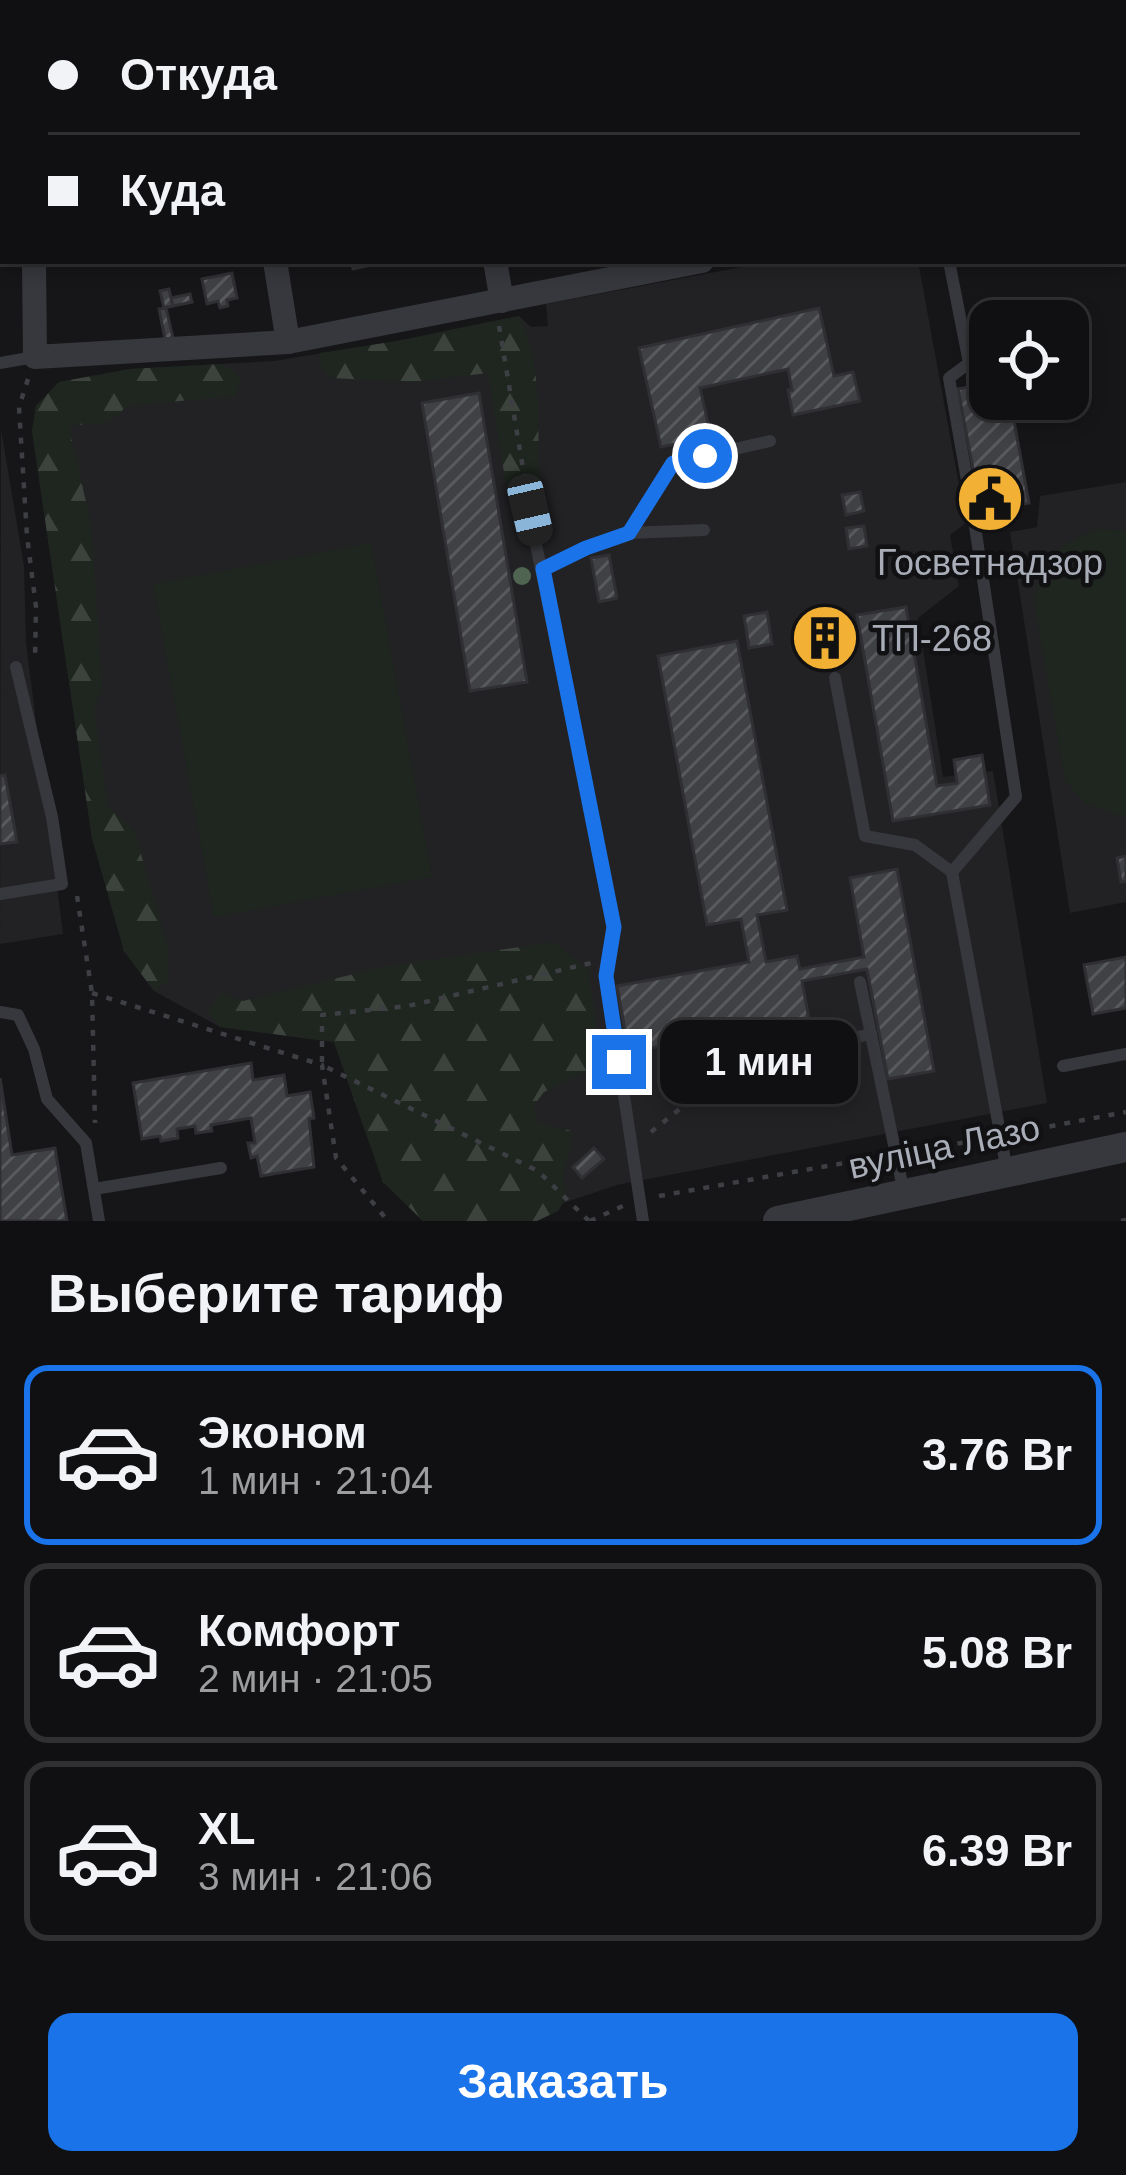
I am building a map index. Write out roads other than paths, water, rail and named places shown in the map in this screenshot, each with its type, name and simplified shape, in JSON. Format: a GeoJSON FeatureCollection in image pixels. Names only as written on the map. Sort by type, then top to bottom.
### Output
{"type":"FeatureCollection","features":[{"type":"Feature","properties":{"kind":"street"},"geometry":{"type":"LineString","coordinates":[[34,264],[34,357],[288,342],[688,264]]}},
{"type":"Feature","properties":{"kind":"street"},"geometry":{"type":"LineString","coordinates":[[275,264],[288,342]]}},
{"type":"Feature","properties":{"kind":"street"},"geometry":{"type":"LineString","coordinates":[[495,264],[497,302]]}},
{"type":"Feature","properties":{"kind":"street","name":"вуліца Лазо"},"geometry":{"type":"LineString","coordinates":[[778,1221],[1126,1148]]}},
{"type":"Feature","properties":{"kind":"lane"},"geometry":{"type":"LineString","coordinates":[[950,264],[969,363],[949,378],[1016,796],[952,872]]}},
{"type":"Feature","properties":{"kind":"lane"},"geometry":{"type":"LineString","coordinates":[[0,363],[34,357]]}},
{"type":"Feature","properties":{"kind":"lane"},"geometry":{"type":"LineString","coordinates":[[629,533],[673,463],[770,441]]}},
{"type":"Feature","properties":{"kind":"lane"},"geometry":{"type":"LineString","coordinates":[[530,510],[614,927],[606,976],[643,1221]]}},
{"type":"Feature","properties":{"kind":"lane"},"geometry":{"type":"LineString","coordinates":[[543,569],[629,533],[704,530]]}},
{"type":"Feature","properties":{"kind":"lane"},"geometry":{"type":"LineString","coordinates":[[0,894],[62,884],[52,817],[16,667]]}},
{"type":"Feature","properties":{"kind":"lane"},"geometry":{"type":"LineString","coordinates":[[835,677],[865,836],[915,845],[952,872],[1007,1172]]}},
{"type":"Feature","properties":{"kind":"lane"},"geometry":{"type":"LineString","coordinates":[[860,982],[904,1194]]}},
{"type":"Feature","properties":{"kind":"lane"},"geometry":{"type":"LineString","coordinates":[[0,1012],[18,1015],[34,1049],[47,1099],[86,1142],[99,1221]]}},
{"type":"Feature","properties":{"kind":"lane"},"geometry":{"type":"LineString","coordinates":[[738,1063],[871,1034]]}},
{"type":"Feature","properties":{"kind":"lane"},"geometry":{"type":"LineString","coordinates":[[1063,1066],[1126,1054]]}},
{"type":"Feature","properties":{"kind":"lane"},"geometry":{"type":"LineString","coordinates":[[94,1189],[221,1168]]}},
{"type":"Feature","properties":{"kind":"place","name":"Госветнадзор"},"geometry":{"type":"Point","coordinates":[990,499]}},
{"type":"Feature","properties":{"kind":"place","name":"ТП-268"},"geometry":{"type":"Point","coordinates":[825,638]}}]}
